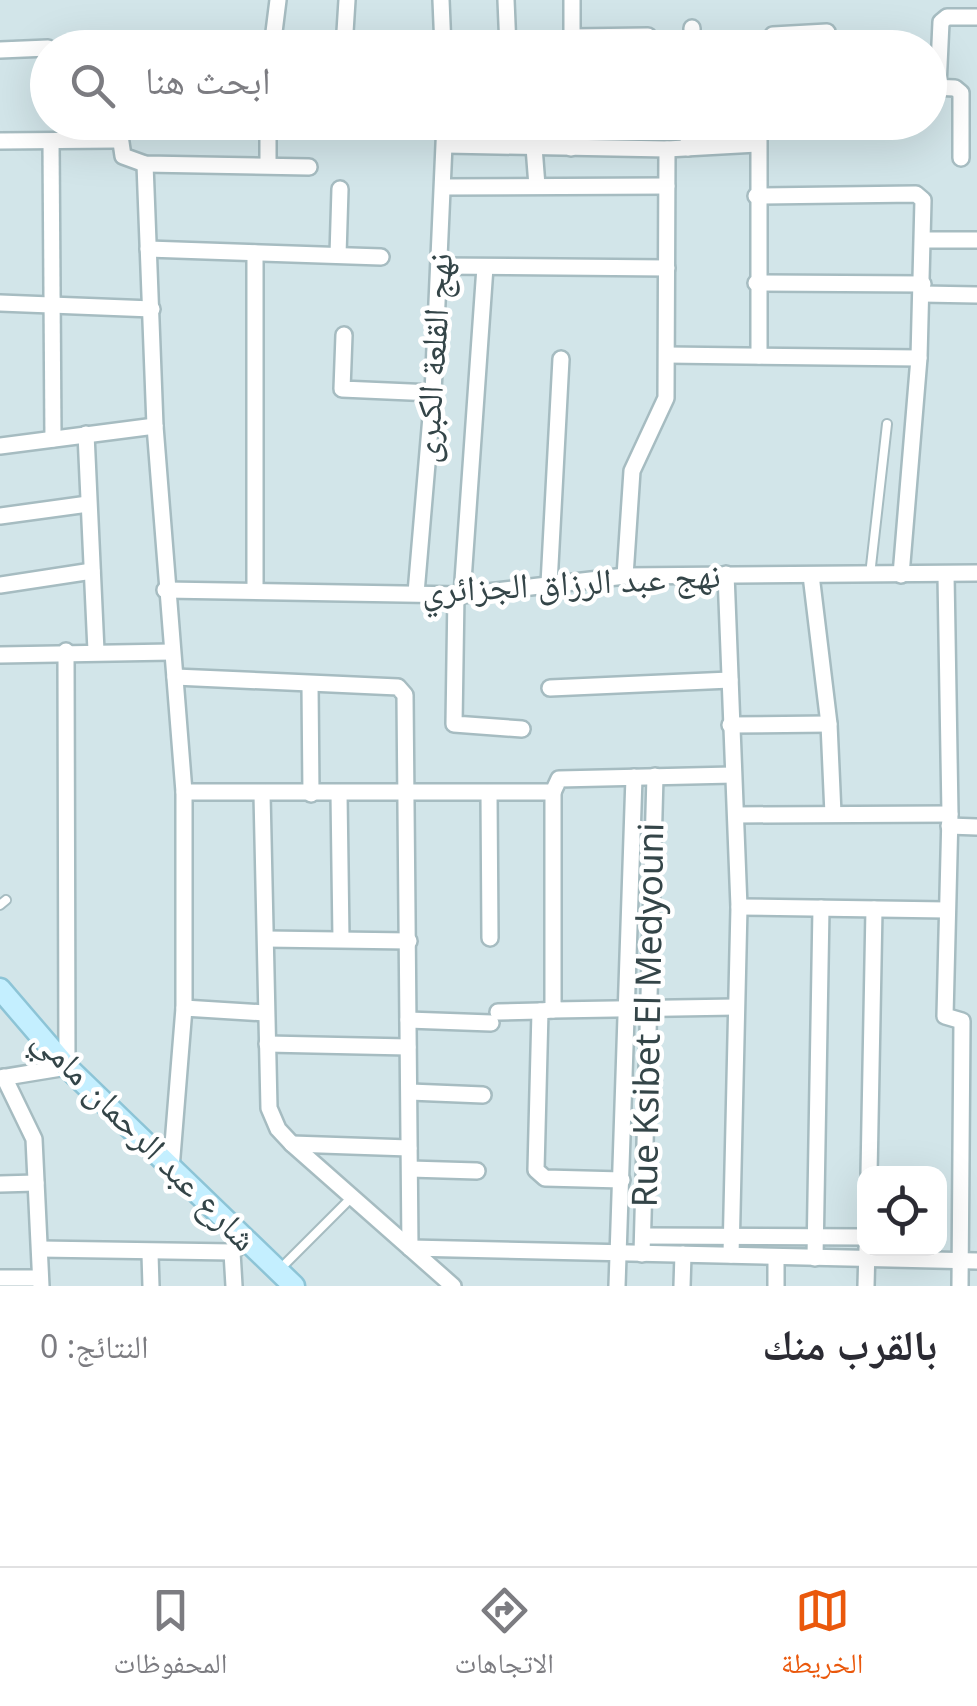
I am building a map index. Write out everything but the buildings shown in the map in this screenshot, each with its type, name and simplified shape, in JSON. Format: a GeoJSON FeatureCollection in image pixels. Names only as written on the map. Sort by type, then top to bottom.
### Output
{"type":"FeatureCollection","features":[{"type":"Feature","properties":{"kind":"street"},"geometry":{"type":"LineString","coordinates":[[274,30],[278,0]]}},
{"type":"Feature","properties":{"kind":"street"},"geometry":{"type":"LineString","coordinates":[[345,30],[347,0]]}},
{"type":"Feature","properties":{"kind":"street"},"geometry":{"type":"LineString","coordinates":[[441,0],[442,30]]}},
{"type":"Feature","properties":{"kind":"street"},"geometry":{"type":"LineString","coordinates":[[506,0],[507,30]]}},
{"type":"Feature","properties":{"kind":"street"},"geometry":{"type":"LineString","coordinates":[[572,0],[572,30]]}},
{"type":"Feature","properties":{"kind":"street"},"geometry":{"type":"LineString","coordinates":[[940,30],[944,19],[942,0]]}},
{"type":"Feature","properties":{"kind":"street"},"geometry":{"type":"LineString","coordinates":[[944,19],[977,17]]}},
{"type":"Feature","properties":{"kind":"street"},"geometry":{"type":"LineString","coordinates":[[0,50],[30,49]]}},
{"type":"Feature","properties":{"kind":"street"},"geometry":{"type":"LineString","coordinates":[[947,88],[960,93],[961,158]]}},
{"type":"Feature","properties":{"kind":"street"},"geometry":{"type":"LineString","coordinates":[[0,141],[118,140],[123,156],[145,164],[309,167]]}},
{"type":"Feature","properties":{"kind":"street"},"geometry":{"type":"LineString","coordinates":[[268,140],[268,165]]}},
{"type":"Feature","properties":{"kind":"street","name":"نهج القلعة الكبرى"},"geometry":{"type":"LineString","coordinates":[[416,593],[433,392],[446,140]]}},
{"type":"Feature","properties":{"kind":"street"},"geometry":{"type":"LineString","coordinates":[[571,140],[571,148]]}},
{"type":"Feature","properties":{"kind":"street"},"geometry":{"type":"LineString","coordinates":[[688,140],[688,148]]}},
{"type":"Feature","properties":{"kind":"street"},"geometry":{"type":"LineString","coordinates":[[756,140],[759,356]]}},
{"type":"Feature","properties":{"kind":"street"},"geometry":{"type":"LineString","coordinates":[[51,142],[52,438]]}},
{"type":"Feature","properties":{"kind":"street"},"geometry":{"type":"LineString","coordinates":[[446,145],[667,149],[756,144]]}},
{"type":"Feature","properties":{"kind":"street"},"geometry":{"type":"LineString","coordinates":[[534,147],[537,186]]}},
{"type":"Feature","properties":{"kind":"street"},"geometry":{"type":"LineString","coordinates":[[626,576],[632,471],[665,407],[667,149]]}},
{"type":"Feature","properties":{"kind":"street"},"geometry":{"type":"LineString","coordinates":[[145,164],[165,590],[184,792],[184,1008],[171,1169]]}},
{"type":"Feature","properties":{"kind":"street"},"geometry":{"type":"LineString","coordinates":[[444,186],[667,186]]}},
{"type":"Feature","properties":{"kind":"street"},"geometry":{"type":"LineString","coordinates":[[338,254],[340,189]]}},
{"type":"Feature","properties":{"kind":"street"},"geometry":{"type":"LineString","coordinates":[[756,196],[916,194],[924,204],[919,358],[901,575]]}},
{"type":"Feature","properties":{"kind":"street"},"geometry":{"type":"LineString","coordinates":[[924,240],[977,240]]}},
{"type":"Feature","properties":{"kind":"street"},"geometry":{"type":"LineString","coordinates":[[148,249],[381,257]]}},
{"type":"Feature","properties":{"kind":"street"},"geometry":{"type":"LineString","coordinates":[[255,253],[255,590]]}},
{"type":"Feature","properties":{"kind":"street"},"geometry":{"type":"LineString","coordinates":[[440,266],[667,268]]}},
{"type":"Feature","properties":{"kind":"street"},"geometry":{"type":"LineString","coordinates":[[485,267],[459,595],[454,724],[522,729]]}},
{"type":"Feature","properties":{"kind":"street"},"geometry":{"type":"LineString","coordinates":[[756,283],[922,289],[977,295]]}},
{"type":"Feature","properties":{"kind":"street"},"geometry":{"type":"LineString","coordinates":[[0,303],[152,310]]}},
{"type":"Feature","properties":{"kind":"street"},"geometry":{"type":"LineString","coordinates":[[344,335],[342,389],[433,392]]}},
{"type":"Feature","properties":{"kind":"street"},"geometry":{"type":"LineString","coordinates":[[667,354],[919,358]]}},
{"type":"Feature","properties":{"kind":"street"},"geometry":{"type":"LineString","coordinates":[[550,584],[562,359]]}},
{"type":"Feature","properties":{"kind":"street"},"geometry":{"type":"LineString","coordinates":[[0,446],[155,426]]}},
{"type":"Feature","properties":{"kind":"street"},"geometry":{"type":"LineString","coordinates":[[86,434],[96,651]]}},
{"type":"Feature","properties":{"kind":"street"},"geometry":{"type":"LineString","coordinates":[[0,516],[88,504]]}},
{"type":"Feature","properties":{"kind":"street"},"geometry":{"type":"LineString","coordinates":[[0,585],[92,571]]}},
{"type":"Feature","properties":{"kind":"street","name":"نهج عبد الرزاق الجزائري"},"geometry":{"type":"LineString","coordinates":[[165,590],[459,595],[626,576],[977,573]]}},
{"type":"Feature","properties":{"kind":"street"},"geometry":{"type":"LineString","coordinates":[[726,574],[739,907],[732,1255]]}},
{"type":"Feature","properties":{"kind":"street"},"geometry":{"type":"LineString","coordinates":[[946,574],[950,820],[945,1016],[970,1020],[970,1156],[960,1286]]}},
{"type":"Feature","properties":{"kind":"street"},"geometry":{"type":"LineString","coordinates":[[812,575],[829,724],[834,814]]}},
{"type":"Feature","properties":{"kind":"street"},"geometry":{"type":"LineString","coordinates":[[0,1278],[41,1282],[32,1132],[2,1078],[68,1068],[66,651]]}},
{"type":"Feature","properties":{"kind":"street"},"geometry":{"type":"LineString","coordinates":[[0,655],[172,652]]}},
{"type":"Feature","properties":{"kind":"street"},"geometry":{"type":"LineString","coordinates":[[175,677],[401,689],[406,698],[410,1248]]}},
{"type":"Feature","properties":{"kind":"street"},"geometry":{"type":"LineString","coordinates":[[550,688],[730,680]]}},
{"type":"Feature","properties":{"kind":"street"},"geometry":{"type":"LineString","coordinates":[[310,684],[311,794]]}},
{"type":"Feature","properties":{"kind":"street"},"geometry":{"type":"LineString","coordinates":[[730,725],[829,724]]}},
{"type":"Feature","properties":{"kind":"street"},"geometry":{"type":"LineString","coordinates":[[622,1180],[545,1178],[536,1170],[553,792],[559,779],[733,774]]}},
{"type":"Feature","properties":{"kind":"street","name":"Rue Ksibet El Medyouni"},"geometry":{"type":"LineString","coordinates":[[642,1254],[654,776]]}},
{"type":"Feature","properties":{"kind":"street","name":"Rue Ksibet El Medyouni"},"geometry":{"type":"LineString","coordinates":[[617,1286],[634,777]]}},
{"type":"Feature","properties":{"kind":"street"},"geometry":{"type":"LineString","coordinates":[[184,792],[408,795],[553,792]]}},
{"type":"Feature","properties":{"kind":"street"},"geometry":{"type":"LineString","coordinates":[[262,794],[269,1108],[278,1129],[292,1144],[453,1286]]}},
{"type":"Feature","properties":{"kind":"street"},"geometry":{"type":"LineString","coordinates":[[339,794],[341,939]]}},
{"type":"Feature","properties":{"kind":"street"},"geometry":{"type":"LineString","coordinates":[[488,794],[490,938]]}},
{"type":"Feature","properties":{"kind":"street"},"geometry":{"type":"LineString","coordinates":[[736,815],[834,814],[950,820],[977,827]]}},
{"type":"Feature","properties":{"kind":"street"},"geometry":{"type":"LineString","coordinates":[[739,907],[946,910]]}},
{"type":"Feature","properties":{"kind":"street"},"geometry":{"type":"LineString","coordinates":[[816,1258],[821,908]]}},
{"type":"Feature","properties":{"kind":"street"},"geometry":{"type":"LineString","coordinates":[[869,1166],[874,909]]}},
{"type":"Feature","properties":{"kind":"street"},"geometry":{"type":"LineString","coordinates":[[266,939],[409,941]]}},
{"type":"Feature","properties":{"kind":"street","name":"شارع عبد الرحمان مامي"},"geometry":{"type":"LineString","coordinates":[[0,990],[68,1068],[171,1169],[239,1246],[286,1278]]}},
{"type":"Feature","properties":{"kind":"street"},"geometry":{"type":"LineString","coordinates":[[408,1020],[546,1011],[736,1007]]}},
{"type":"Feature","properties":{"kind":"street"},"geometry":{"type":"LineString","coordinates":[[184,1008],[265,1012]]}},
{"type":"Feature","properties":{"kind":"street"},"geometry":{"type":"LineString","coordinates":[[267,1044],[408,1047]]}},
{"type":"Feature","properties":{"kind":"street"},"geometry":{"type":"LineString","coordinates":[[410,1092],[482,1095]]}},
{"type":"Feature","properties":{"kind":"street"},"geometry":{"type":"LineString","coordinates":[[292,1144],[408,1148]]}},
{"type":"Feature","properties":{"kind":"street"},"geometry":{"type":"LineString","coordinates":[[410,1169],[478,1171]]}},
{"type":"Feature","properties":{"kind":"street"},"geometry":{"type":"LineString","coordinates":[[0,1184],[36,1183]]}},
{"type":"Feature","properties":{"kind":"street"},"geometry":{"type":"LineString","coordinates":[[643,1236],[857,1237]]}},
{"type":"Feature","properties":{"kind":"street"},"geometry":{"type":"LineString","coordinates":[[40,1249],[150,1254],[239,1246],[234,1286]]}},
{"type":"Feature","properties":{"kind":"street"},"geometry":{"type":"LineString","coordinates":[[410,1248],[816,1258],[857,1255]]}},
{"type":"Feature","properties":{"kind":"street"},"geometry":{"type":"LineString","coordinates":[[150,1254],[150,1286]]}},
{"type":"Feature","properties":{"kind":"street"},"geometry":{"type":"LineString","coordinates":[[682,1286],[683,1254]]}},
{"type":"Feature","properties":{"kind":"street"},"geometry":{"type":"LineString","coordinates":[[866,1286],[867,1256]]}},
{"type":"Feature","properties":{"kind":"street"},"geometry":{"type":"LineString","coordinates":[[894,1256],[977,1261]]}},
{"type":"Feature","properties":{"kind":"street"},"geometry":{"type":"LineString","coordinates":[[776,1257],[776,1286]]}},
{"type":"Feature","properties":{"kind":"lane"},"geometry":{"type":"LineString","coordinates":[[870,575],[886,424]]}},
{"type":"Feature","properties":{"kind":"lane"},"geometry":{"type":"LineString","coordinates":[[286,1278],[352,1197]]}},
{"type":"Feature","properties":{"kind":"shaded area"},"geometry":{"type":"Polygon","coordinates":[[[0,0],[977,0],[977,1286],[0,1286],[0,0]]]}}]}
